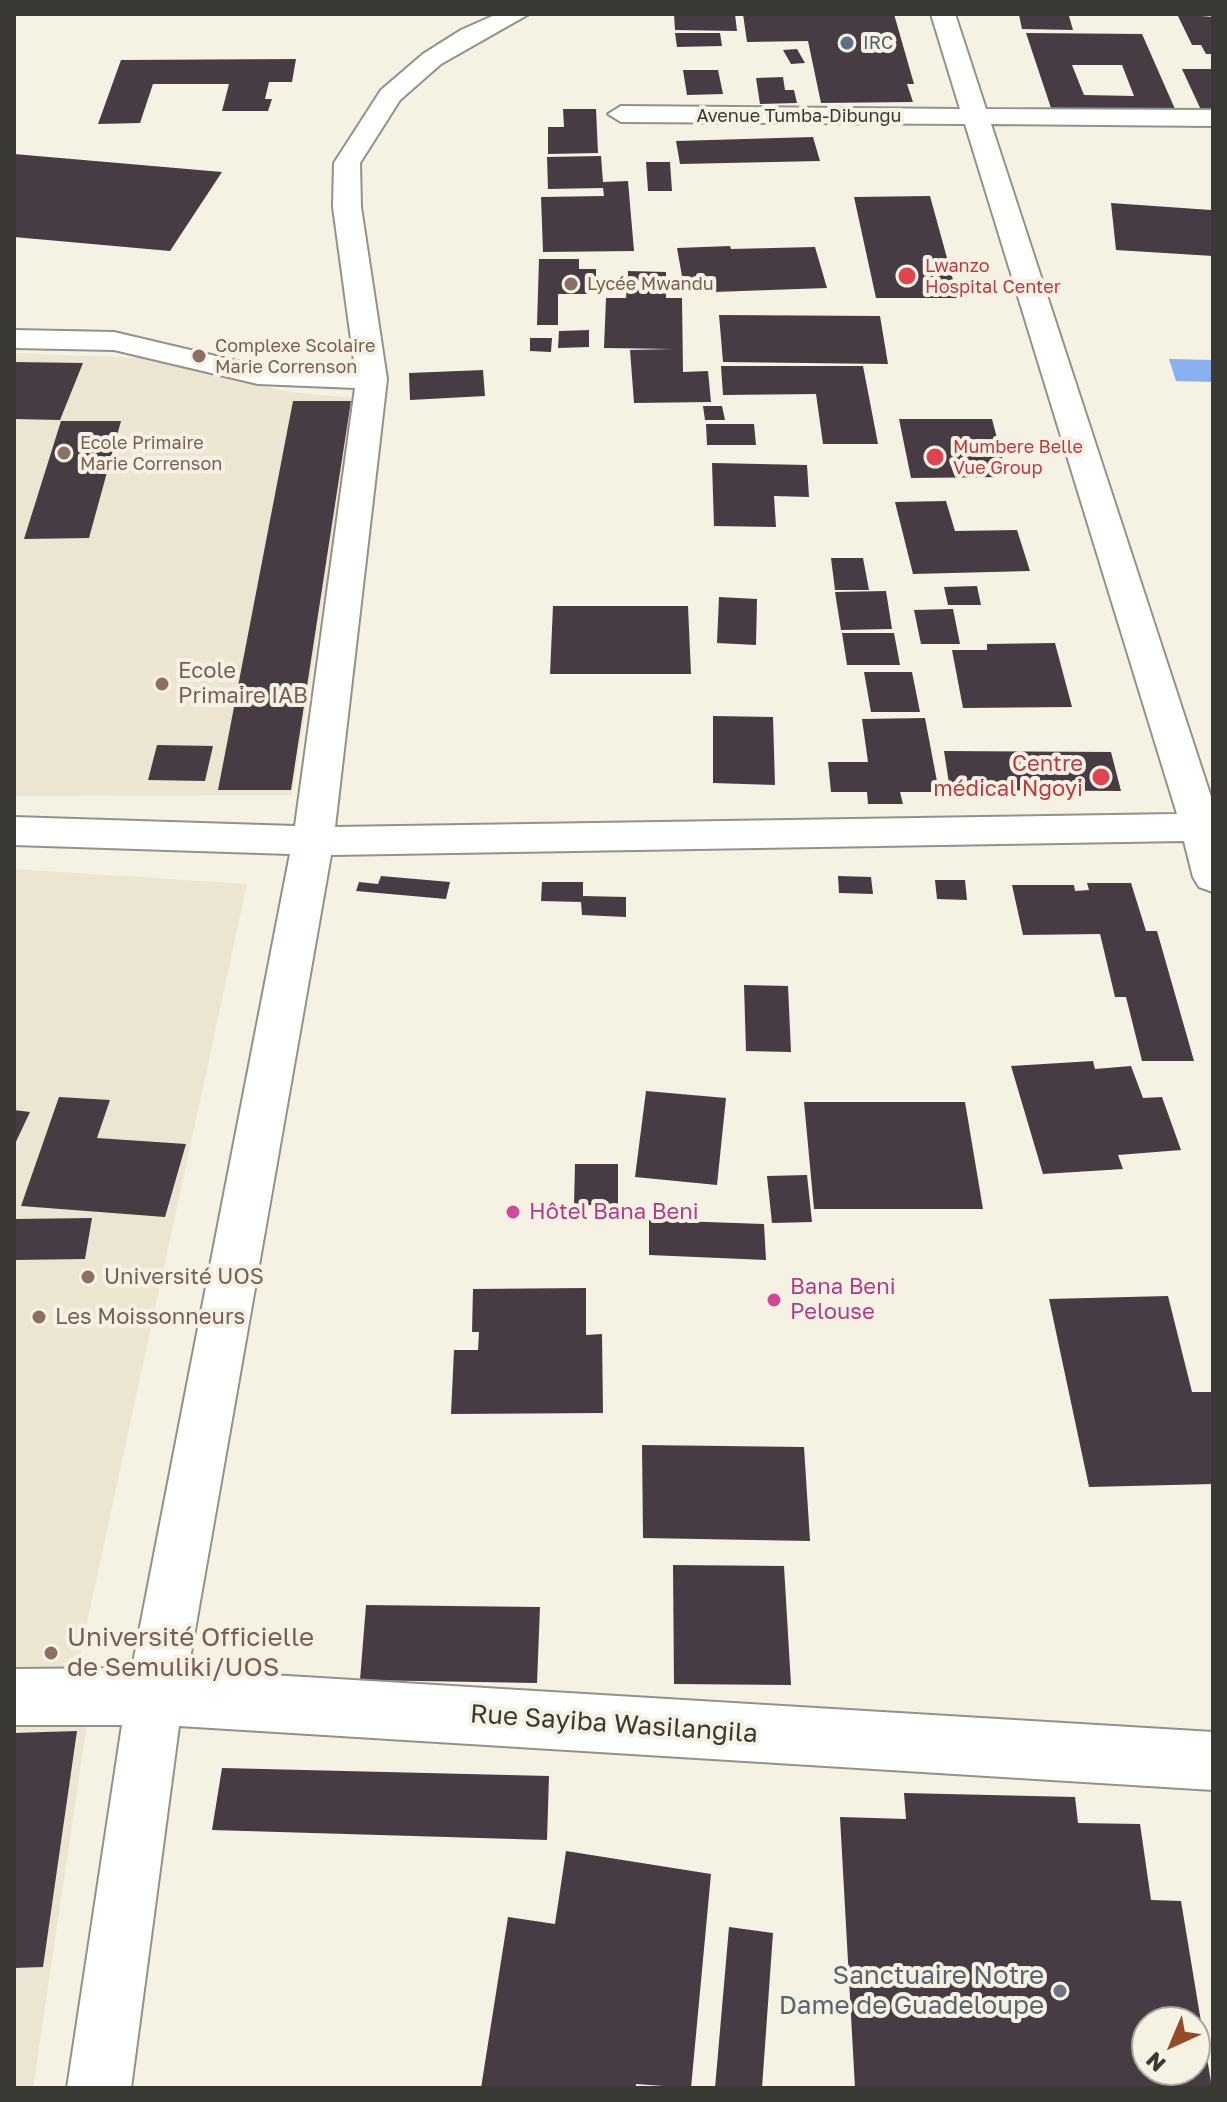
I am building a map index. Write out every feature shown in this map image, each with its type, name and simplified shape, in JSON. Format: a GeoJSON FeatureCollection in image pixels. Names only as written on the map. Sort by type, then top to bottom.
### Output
{"type":"FeatureCollection","features":[{"type":"Feature","properties":{"kind":"street"},"geometry":{"type":"LineString","coordinates":[[99,2088],[155,1696],[313,841],[372,379],[347,207],[347,163],[390,95],[432,59],[469,35],[517,14]]}},
{"type":"Feature","properties":{"kind":"street"},"geometry":{"type":"LineString","coordinates":[[943,14],[1207,827],[1213,877]]}},
{"type":"Feature","properties":{"kind":"street","name":"Avenue Tumba-Dibungu"},"geometry":{"type":"LineString","coordinates":[[621,114],[1213,118]]}},
{"type":"Feature","properties":{"kind":"street"},"geometry":{"type":"LineString","coordinates":[[14,339],[114,341],[258,375],[372,379]]}},
{"type":"Feature","properties":{"kind":"street"},"geometry":{"type":"LineString","coordinates":[[14,831],[313,841],[1207,827]]}},
{"type":"Feature","properties":{"kind":"street","name":"Rue Sayiba Wasilangila"},"geometry":{"type":"LineString","coordinates":[[14,1697],[155,1696],[1213,1761]]}},
{"type":"Feature","properties":{"kind":"shaded area","name":"Ecole Primaire IAB"},"geometry":{"type":"Polygon","coordinates":[[[14,353],[142,358],[290,392],[356,398],[292,795],[14,796],[14,353]]]}},
{"type":"Feature","properties":{"kind":"shaded area","name":"Université UOS"},"geometry":{"type":"Polygon","coordinates":[[[14,869],[247,884],[77,1669],[14,1672],[14,869]]]}},
{"type":"Feature","properties":{"kind":"shaded area"},"geometry":{"type":"Polygon","coordinates":[[[87,1724],[33,2088],[14,2088],[14,1726],[87,1724]]]}},
{"type":"Feature","properties":{"kind":"water"},"geometry":{"type":"Polygon","coordinates":[[[1169,359],[1213,360],[1213,382],[1176,381],[1169,359]]]}},
{"type":"Feature","properties":{"kind":"building"},"geometry":{"type":"Polygon","coordinates":[[[674,14],[735,14],[737,31],[675,30],[674,14]]]}},
{"type":"Feature","properties":{"kind":"building"},"geometry":{"type":"Polygon","coordinates":[[[743,14],[894,14],[914,84],[907,84],[913,102],[821,103],[808,41],[747,42],[743,14]]]}},
{"type":"Feature","properties":{"kind":"building"},"geometry":{"type":"Polygon","coordinates":[[[1177,14],[1213,17],[1213,54],[1206,54],[1201,45],[1192,45],[1177,14]]]}},
{"type":"Feature","properties":{"kind":"building"},"geometry":{"type":"Polygon","coordinates":[[[1019,15],[1069,16],[1073,30],[1022,29],[1019,15]]]}},
{"type":"Feature","properties":{"kind":"building"},"geometry":{"type":"Polygon","coordinates":[[[675,33],[720,33],[722,46],[677,47],[675,33]]]}},
{"type":"Feature","properties":{"kind":"building"},"geometry":{"type":"Polygon","coordinates":[[[1026,33],[1142,34],[1175,109],[1051,108],[1026,33]],[[1072,65],[1084,95],[1134,96],[1122,65],[1072,65]]]}},
{"type":"Feature","properties":{"kind":"building"},"geometry":{"type":"Polygon","coordinates":[[[797,49],[805,63],[791,64],[783,50],[797,49]]]}},
{"type":"Feature","properties":{"kind":"building"},"geometry":{"type":"Polygon","coordinates":[[[296,59],[292,82],[269,82],[265,99],[272,99],[268,111],[222,111],[229,84],[153,84],[140,123],[98,124],[121,60],[296,59]]]}},
{"type":"Feature","properties":{"kind":"building"},"geometry":{"type":"Polygon","coordinates":[[[1182,69],[1213,69],[1213,110],[1201,110],[1182,69]]]}},
{"type":"Feature","properties":{"kind":"building"},"geometry":{"type":"Polygon","coordinates":[[[683,70],[718,70],[723,94],[687,95],[683,70]]]}},
{"type":"Feature","properties":{"kind":"building"},"geometry":{"type":"Polygon","coordinates":[[[783,77],[785,90],[794,90],[797,103],[760,104],[756,78],[783,77]]]}},
{"type":"Feature","properties":{"kind":"building"},"geometry":{"type":"Polygon","coordinates":[[[563,109],[596,109],[598,153],[548,154],[548,127],[564,127],[563,109]]]}},
{"type":"Feature","properties":{"kind":"building"},"geometry":{"type":"Polygon","coordinates":[[[813,137],[820,161],[680,164],[676,141],[813,137]]]}},
{"type":"Feature","properties":{"kind":"building"},"geometry":{"type":"Polygon","coordinates":[[[14,154],[222,172],[170,251],[14,237],[14,154]]]}},
{"type":"Feature","properties":{"kind":"building"},"geometry":{"type":"Polygon","coordinates":[[[601,156],[603,182],[628,181],[634,251],[543,252],[541,197],[604,196],[603,188],[548,189],[547,157],[601,156]]]}},
{"type":"Feature","properties":{"kind":"building"},"geometry":{"type":"Polygon","coordinates":[[[646,162],[670,162],[672,191],[648,191],[646,162]]]}},
{"type":"Feature","properties":{"kind":"building"},"geometry":{"type":"Polygon","coordinates":[[[930,196],[958,298],[876,298],[854,197],[930,196]]]}},
{"type":"Feature","properties":{"kind":"building"},"geometry":{"type":"Polygon","coordinates":[[[1111,203],[1211,210],[1213,256],[1116,250],[1111,203]]]}},
{"type":"Feature","properties":{"kind":"building"},"geometry":{"type":"Polygon","coordinates":[[[730,246],[731,249],[815,247],[827,288],[685,293],[677,248],[730,246]]]}},
{"type":"Feature","properties":{"kind":"building"},"geometry":{"type":"Polygon","coordinates":[[[539,259],[579,259],[579,269],[596,269],[596,294],[558,294],[558,325],[537,325],[539,259]]]}},
{"type":"Feature","properties":{"kind":"building"},"geometry":{"type":"Polygon","coordinates":[[[628,271],[666,272],[666,298],[682,298],[683,372],[708,371],[711,402],[634,403],[630,350],[673,349],[604,348],[606,298],[626,298],[628,271]]]}},
{"type":"Feature","properties":{"kind":"building"},"geometry":{"type":"Polygon","coordinates":[[[719,315],[880,316],[888,364],[723,362],[719,315]]]}},
{"type":"Feature","properties":{"kind":"building"},"geometry":{"type":"Polygon","coordinates":[[[589,330],[589,347],[558,348],[559,331],[589,330]]]}},
{"type":"Feature","properties":{"kind":"building"},"geometry":{"type":"Polygon","coordinates":[[[530,338],[552,338],[551,352],[530,351],[530,338]]]}},
{"type":"Feature","properties":{"kind":"building"},"geometry":{"type":"Polygon","coordinates":[[[14,362],[83,363],[60,420],[14,419],[14,362]]]}},
{"type":"Feature","properties":{"kind":"building"},"geometry":{"type":"Polygon","coordinates":[[[721,366],[863,366],[878,444],[823,444],[816,394],[723,395],[721,366]]]}},
{"type":"Feature","properties":{"kind":"building"},"geometry":{"type":"Polygon","coordinates":[[[483,370],[485,396],[410,400],[409,373],[483,370]]]}},
{"type":"Feature","properties":{"kind":"building"},"geometry":{"type":"Polygon","coordinates":[[[293,401],[351,401],[291,790],[218,790],[293,401]]]}},
{"type":"Feature","properties":{"kind":"building"},"geometry":{"type":"Polygon","coordinates":[[[703,406],[722,406],[725,420],[705,420],[703,406]]]}},
{"type":"Feature","properties":{"kind":"building"},"geometry":{"type":"Polygon","coordinates":[[[899,419],[992,419],[1007,477],[911,478],[899,419]]]}},
{"type":"Feature","properties":{"kind":"building"},"geometry":{"type":"Polygon","coordinates":[[[61,421],[121,421],[89,538],[24,539],[61,421]]]}},
{"type":"Feature","properties":{"kind":"building"},"geometry":{"type":"Polygon","coordinates":[[[706,424],[754,424],[756,445],[707,445],[706,424]]]}},
{"type":"Feature","properties":{"kind":"building"},"geometry":{"type":"Polygon","coordinates":[[[712,463],[807,465],[809,497],[774,496],[776,527],[714,526],[712,463]]]}},
{"type":"Feature","properties":{"kind":"building"},"geometry":{"type":"Polygon","coordinates":[[[946,501],[955,531],[1017,530],[1030,571],[913,574],[895,502],[946,501]]]}},
{"type":"Feature","properties":{"kind":"building"},"geometry":{"type":"Polygon","coordinates":[[[831,558],[863,558],[869,590],[835,590],[831,558]]]}},
{"type":"Feature","properties":{"kind":"building"},"geometry":{"type":"Polygon","coordinates":[[[977,586],[981,605],[948,605],[944,587],[977,586]]]}},
{"type":"Feature","properties":{"kind":"building"},"geometry":{"type":"Polygon","coordinates":[[[886,591],[892,629],[841,630],[835,592],[886,591]]]}},
{"type":"Feature","properties":{"kind":"building"},"geometry":{"type":"Polygon","coordinates":[[[719,597],[757,599],[756,645],[717,643],[719,597]]]}},
{"type":"Feature","properties":{"kind":"building"},"geometry":{"type":"Polygon","coordinates":[[[553,606],[688,606],[691,674],[550,674],[553,606]]]}},
{"type":"Feature","properties":{"kind":"building"},"geometry":{"type":"Polygon","coordinates":[[[953,609],[960,644],[921,644],[914,610],[953,609]]]}},
{"type":"Feature","properties":{"kind":"building"},"geometry":{"type":"Polygon","coordinates":[[[842,633],[894,633],[900,665],[847,665],[842,633]]]}},
{"type":"Feature","properties":{"kind":"building"},"geometry":{"type":"Polygon","coordinates":[[[1055,643],[1072,707],[963,708],[952,650],[987,650],[987,644],[1055,643]]]}},
{"type":"Feature","properties":{"kind":"building"},"geometry":{"type":"Polygon","coordinates":[[[864,672],[912,672],[920,712],[871,712],[864,672]]]}},
{"type":"Feature","properties":{"kind":"building"},"geometry":{"type":"Polygon","coordinates":[[[713,716],[773,717],[775,785],[713,783],[713,716]]]}},
{"type":"Feature","properties":{"kind":"building"},"geometry":{"type":"Polygon","coordinates":[[[925,718],[939,792],[900,792],[903,804],[868,804],[867,792],[831,792],[828,762],[868,762],[862,719],[925,718]]]}},
{"type":"Feature","properties":{"kind":"building"},"geometry":{"type":"Polygon","coordinates":[[[157,745],[213,746],[205,781],[148,780],[157,745]]]}},
{"type":"Feature","properties":{"kind":"building"},"geometry":{"type":"Polygon","coordinates":[[[944,751],[1111,752],[1121,791],[950,790],[944,751]]]}},
{"type":"Feature","properties":{"kind":"building"},"geometry":{"type":"Polygon","coordinates":[[[381,876],[450,882],[446,899],[356,891],[359,882],[378,884],[381,876]]]}},
{"type":"Feature","properties":{"kind":"building"},"geometry":{"type":"Polygon","coordinates":[[[838,876],[871,877],[873,894],[839,893],[838,876]]]}},
{"type":"Feature","properties":{"kind":"building"},"geometry":{"type":"Polygon","coordinates":[[[935,880],[965,880],[967,900],[937,899],[935,880]]]}},
{"type":"Feature","properties":{"kind":"building"},"geometry":{"type":"Polygon","coordinates":[[[542,882],[583,882],[583,896],[626,897],[626,917],[582,915],[581,902],[541,901],[542,882]]]}},
{"type":"Feature","properties":{"kind":"building"},"geometry":{"type":"Polygon","coordinates":[[[1087,883],[1131,883],[1146,931],[1157,931],[1194,1061],[1142,1061],[1126,997],[1115,997],[1100,934],[1023,935],[1012,885],[1074,885],[1075,891],[1089,890],[1087,883]]]}},
{"type":"Feature","properties":{"kind":"building"},"geometry":{"type":"Polygon","coordinates":[[[744,985],[788,986],[791,1052],[746,1051],[744,985]]]}},
{"type":"Feature","properties":{"kind":"building"},"geometry":{"type":"Polygon","coordinates":[[[1093,1061],[1095,1069],[1131,1066],[1143,1098],[1162,1097],[1181,1150],[1118,1155],[1123,1169],[1043,1174],[1011,1066],[1093,1061]]]}},
{"type":"Feature","properties":{"kind":"building"},"geometry":{"type":"Polygon","coordinates":[[[646,1091],[726,1098],[717,1185],[635,1177],[646,1091]]]}},
{"type":"Feature","properties":{"kind":"building"},"geometry":{"type":"Polygon","coordinates":[[[59,1097],[110,1100],[97,1138],[186,1144],[165,1217],[21,1206],[59,1097]]]}},
{"type":"Feature","properties":{"kind":"building"},"geometry":{"type":"Polygon","coordinates":[[[804,1102],[965,1102],[983,1209],[814,1209],[804,1102]]]}},
{"type":"Feature","properties":{"kind":"building"},"geometry":{"type":"Polygon","coordinates":[[[14,1110],[30,1112],[14,1146],[14,1110]]]}},
{"type":"Feature","properties":{"kind":"building"},"geometry":{"type":"Polygon","coordinates":[[[575,1164],[618,1164],[618,1205],[574,1205],[575,1164]]]}},
{"type":"Feature","properties":{"kind":"building"},"geometry":{"type":"Polygon","coordinates":[[[807,1175],[812,1222],[772,1223],[767,1176],[807,1175]]]}},
{"type":"Feature","properties":{"kind":"building"},"geometry":{"type":"Polygon","coordinates":[[[92,1218],[85,1259],[14,1260],[14,1219],[92,1218]]]}},
{"type":"Feature","properties":{"kind":"building"},"geometry":{"type":"Polygon","coordinates":[[[649,1220],[764,1224],[766,1260],[649,1255],[649,1220]]]}},
{"type":"Feature","properties":{"kind":"building"},"geometry":{"type":"Polygon","coordinates":[[[586,1288],[586,1335],[602,1334],[603,1413],[451,1414],[454,1350],[478,1350],[479,1332],[472,1332],[473,1289],[586,1288]]]}},
{"type":"Feature","properties":{"kind":"building"},"geometry":{"type":"Polygon","coordinates":[[[1168,1296],[1192,1392],[1213,1392],[1213,1484],[1089,1487],[1049,1299],[1168,1296]]]}},
{"type":"Feature","properties":{"kind":"building"},"geometry":{"type":"Polygon","coordinates":[[[642,1445],[804,1447],[810,1541],[643,1538],[642,1445]]]}},
{"type":"Feature","properties":{"kind":"building"},"geometry":{"type":"Polygon","coordinates":[[[673,1565],[784,1566],[791,1685],[674,1684],[673,1565]]]}},
{"type":"Feature","properties":{"kind":"building"},"geometry":{"type":"Polygon","coordinates":[[[366,1605],[540,1607],[537,1683],[360,1680],[366,1605]]]}},
{"type":"Feature","properties":{"kind":"building"},"geometry":{"type":"Polygon","coordinates":[[[77,1731],[43,1967],[14,1968],[14,1733],[77,1731]]]}},
{"type":"Feature","properties":{"kind":"building"},"geometry":{"type":"Polygon","coordinates":[[[222,1768],[549,1776],[547,1840],[212,1830],[222,1768]]]}},
{"type":"Feature","properties":{"kind":"building"},"geometry":{"type":"Polygon","coordinates":[[[904,1793],[1075,1797],[1078,1823],[1140,1824],[1151,1900],[1181,1901],[1198,2006],[1131,2006],[1131,2086],[1211,2086],[1211,2082],[1212,2088],[855,2088],[840,1817],[906,1819],[904,1793]]]}},
{"type":"Feature","properties":{"kind":"building"},"geometry":{"type":"Polygon","coordinates":[[[566,1851],[711,1874],[691,2088],[636,2084],[636,2088],[481,2088],[508,1917],[555,1924],[566,1851]]]}},
{"type":"Feature","properties":{"kind":"building"},"geometry":{"type":"Polygon","coordinates":[[[729,1927],[773,1933],[762,2088],[715,2088],[729,1927]]]}},
{"type":"Feature","properties":{"kind":"place","name":"IRC"},"geometry":{"type":"Point","coordinates":[847,43]}},
{"type":"Feature","properties":{"kind":"place","name":"Lwanzo Hospital Center"},"geometry":{"type":"Point","coordinates":[907,276]}},
{"type":"Feature","properties":{"kind":"place","name":"Lycée Mwandu"},"geometry":{"type":"Point","coordinates":[571,284]}},
{"type":"Feature","properties":{"kind":"place","name":"Complexe Scolaire Marie Correnson"},"geometry":{"type":"Point","coordinates":[199,356]}},
{"type":"Feature","properties":{"kind":"place","name":"Ecole Primaire Marie Correnson"},"geometry":{"type":"Point","coordinates":[64,453]}},
{"type":"Feature","properties":{"kind":"place","name":"Mumbere Belle Vue Group"},"geometry":{"type":"Point","coordinates":[935,457]}},
{"type":"Feature","properties":{"kind":"place","name":"Ecole Primaire IAB"},"geometry":{"type":"Point","coordinates":[162,684]}},
{"type":"Feature","properties":{"kind":"place","name":"Centre médical Ngoyi"},"geometry":{"type":"Point","coordinates":[1101,777]}},
{"type":"Feature","properties":{"kind":"place","name":"Hôtel Bana Beni"},"geometry":{"type":"Point","coordinates":[513,1212]}},
{"type":"Feature","properties":{"kind":"place","name":"Université UOS"},"geometry":{"type":"Point","coordinates":[88,1277]}},
{"type":"Feature","properties":{"kind":"place","name":"Bana Beni Pelouse"},"geometry":{"type":"Point","coordinates":[774,1300]}},
{"type":"Feature","properties":{"kind":"place","name":"Les Moissonneurs"},"geometry":{"type":"Point","coordinates":[39,1317]}},
{"type":"Feature","properties":{"kind":"place","name":"Université Officielle de Semuliki/UOS"},"geometry":{"type":"Point","coordinates":[51,1653]}},
{"type":"Feature","properties":{"kind":"place","name":"Sanctuaire Notre Dame de Guadeloupe"},"geometry":{"type":"Point","coordinates":[1060,1991]}}]}
